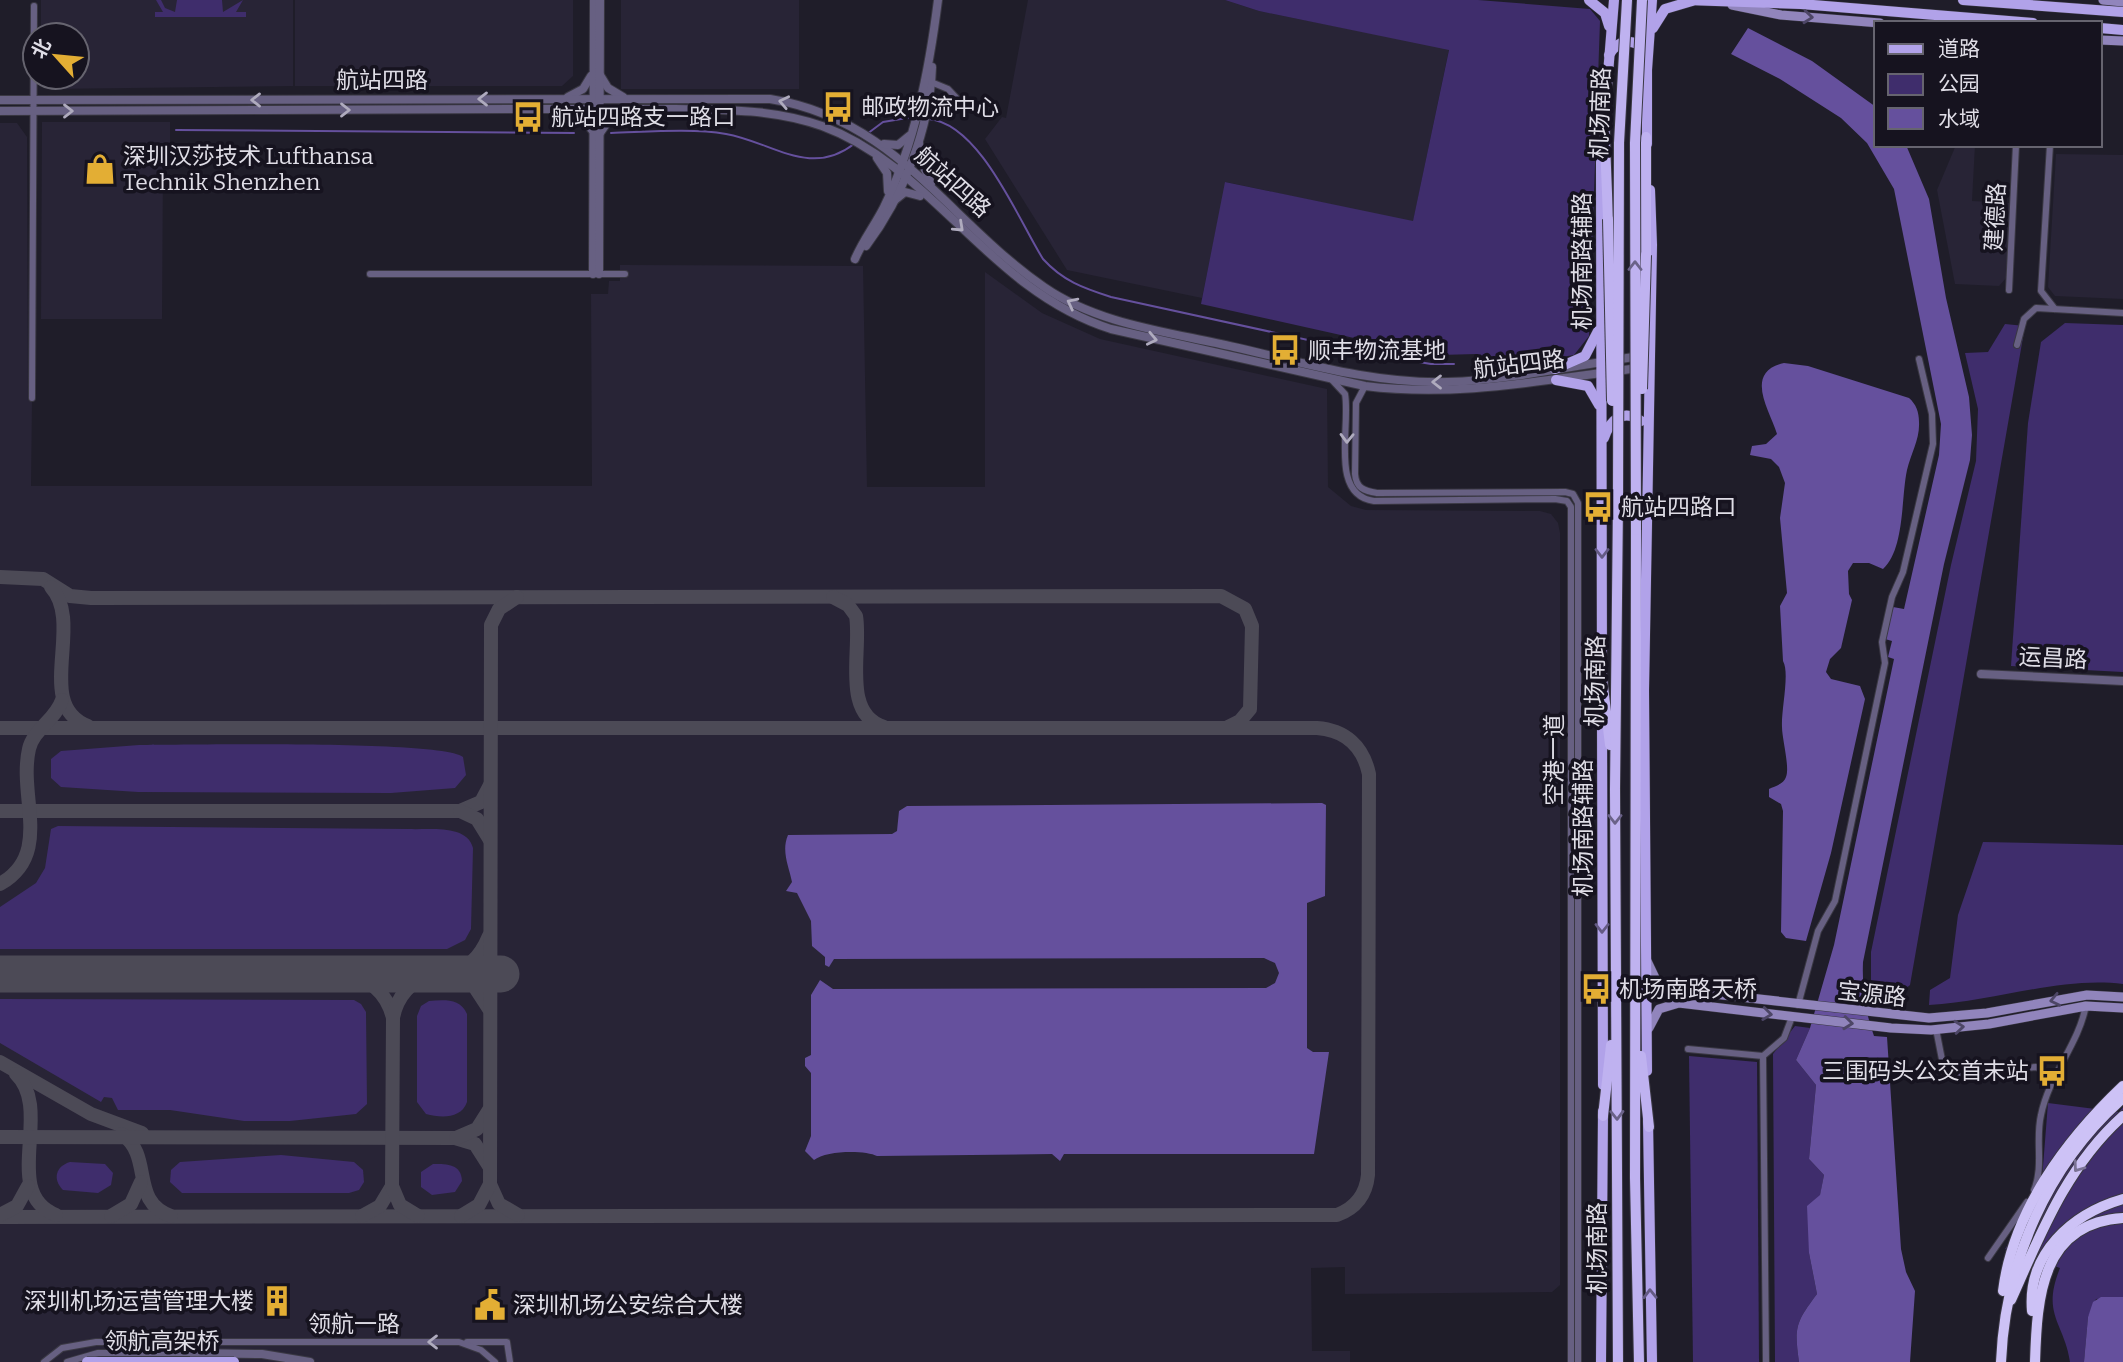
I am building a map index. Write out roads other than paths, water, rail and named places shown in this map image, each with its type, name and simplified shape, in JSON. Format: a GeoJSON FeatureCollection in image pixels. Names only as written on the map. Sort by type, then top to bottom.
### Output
{"type":"FeatureCollection","features":[{"type":"Feature","properties":{"kind":"highway","name":"机场南路"},"geometry":{"type":"LineString","coordinates":[[1618,1362],[1615,789],[1619,503],[1619,143],[1627,0]]}},
{"type":"Feature","properties":{"kind":"highway","name":"机场南路"},"geometry":{"type":"LineString","coordinates":[[1639,1362],[1634,1178],[1635,143],[1642,0]]}},
{"type":"Feature","properties":{"kind":"highway"},"geometry":{"type":"LineString","coordinates":[[1604,116],[1610,371],[1619,503]]}},
{"type":"Feature","properties":{"kind":"highway"},"geometry":{"type":"LineString","coordinates":[[1635,503],[1646,255],[1646,136]]}},
{"type":"Feature","properties":{"kind":"highway"},"geometry":{"type":"LineString","coordinates":[[1602,678],[1615,789]]}},
{"type":"Feature","properties":{"kind":"highway"},"geometry":{"type":"LineString","coordinates":[[1635,997],[1648,1127]]}},
{"type":"Feature","properties":{"kind":"highway"},"geometry":{"type":"LineString","coordinates":[[1603,1116],[1616,998]]}},
{"type":"Feature","properties":{"kind":"highway"},"geometry":{"type":"LineString","coordinates":[[2001,1362],[2003,1327],[2027,1214],[2057,1162],[2082,1129],[2123,1086]]}},
{"type":"Feature","properties":{"kind":"highway"},"geometry":{"type":"LineString","coordinates":[[2003,1327],[2013,1274],[2040,1208],[2062,1170],[2090,1132],[2123,1098]]}},
{"type":"Feature","properties":{"kind":"highway"},"geometry":{"type":"LineString","coordinates":[[2013,1274],[2070,1178],[2123,1116]]}},
{"type":"Feature","properties":{"kind":"highway"},"geometry":{"type":"LineString","coordinates":[[2035,1362],[2037,1285],[2044,1255],[2070,1224],[2098,1208],[2123,1199]]}},
{"type":"Feature","properties":{"kind":"highway"},"geometry":{"type":"LineString","coordinates":[[2037,1285],[2055,1255],[2070,1238],[2086,1226],[2119,1219]]}},
{"type":"Feature","properties":{"kind":"main road"},"geometry":{"type":"LineString","coordinates":[[1589,0],[1605,13],[1611,38]]}},
{"type":"Feature","properties":{"kind":"main road","name":"机场南路辅路"},"geometry":{"type":"LineString","coordinates":[[1601,1362],[1603,1116],[1600,314],[1604,116],[1614,0]]}},
{"type":"Feature","properties":{"kind":"main road"},"geometry":{"type":"LineString","coordinates":[[1652,0],[1646,136],[1652,215],[1645,946],[1652,1362]]}},
{"type":"Feature","properties":{"kind":"main road"},"geometry":{"type":"LineString","coordinates":[[1687,0],[1801,4],[2009,21]]}},
{"type":"Feature","properties":{"kind":"main road"},"geometry":{"type":"LineString","coordinates":[[1648,51],[1661,13],[1670,6],[1693,0]]}},
{"type":"Feature","properties":{"kind":"main road"},"geometry":{"type":"LineString","coordinates":[[1963,0],[2123,12]]}},
{"type":"Feature","properties":{"kind":"main road"},"geometry":{"type":"LineString","coordinates":[[2103,0],[2123,2]]}},
{"type":"Feature","properties":{"kind":"main road"},"geometry":{"type":"LineString","coordinates":[[1716,2],[1781,15],[1874,23]]}},
{"type":"Feature","properties":{"kind":"main road"},"geometry":{"type":"LineString","coordinates":[[2102,28],[2123,30]]}},
{"type":"Feature","properties":{"kind":"main road"},"geometry":{"type":"LineString","coordinates":[[2102,40],[2123,41]]}},
{"type":"Feature","properties":{"kind":"main road"},"geometry":{"type":"LineString","coordinates":[[1609,58],[1616,45],[1630,41],[1648,51]]}},
{"type":"Feature","properties":{"kind":"main road"},"geometry":{"type":"LineString","coordinates":[[1556,374],[1589,352],[1597,334],[1600,314]]}},
{"type":"Feature","properties":{"kind":"main road"},"geometry":{"type":"LineString","coordinates":[[1556,374],[1583,383],[1592,390],[1598,403],[1602,427]]}},
{"type":"Feature","properties":{"kind":"main road"},"geometry":{"type":"LineString","coordinates":[[1602,460],[1608,426],[1618,417],[1635,416],[1645,424],[1648,433]]}},
{"type":"Feature","properties":{"kind":"main road","name":"宝源路"},"geometry":{"type":"LineString","coordinates":[[1645,946],[1654,977],[1664,987],[1891,1016],[1967,1015],[2087,995],[2123,997]]}},
{"type":"Feature","properties":{"kind":"main road"},"geometry":{"type":"LineString","coordinates":[[1679,991],[1672,993],[1670,998],[1679,1003]]}},
{"type":"Feature","properties":{"kind":"main road"},"geometry":{"type":"LineString","coordinates":[[1646,1043],[1656,1012],[1663,1006],[1679,1003]]}},
{"type":"Feature","properties":{"kind":"main road","name":"宝源路"},"geometry":{"type":"LineString","coordinates":[[1679,1003],[1891,1028],[1936,1029],[1989,1024],[2086,1006],[2123,1009]]}},
{"type":"Feature","properties":{"kind":"main road","name":"领航高架桥"},"geometry":{"type":"LineString","coordinates":[[87,1362],[238,1362]]}},
{"type":"Feature","properties":{"kind":"street"},"geometry":{"type":"LineString","coordinates":[[594,0],[596,274]]}},
{"type":"Feature","properties":{"kind":"street"},"geometry":{"type":"LineString","coordinates":[[563,99],[583,89],[596,72],[600,0]]}},
{"type":"Feature","properties":{"kind":"street"},"geometry":{"type":"LineString","coordinates":[[926,96],[938,0]]}},
{"type":"Feature","properties":{"kind":"street"},"geometry":{"type":"LineString","coordinates":[[32,398],[34,6]]}},
{"type":"Feature","properties":{"kind":"street"},"geometry":{"type":"LineString","coordinates":[[932,47],[931,82],[917,130],[901,174],[890,200],[873,236],[855,259],[890,200],[910,192],[932,203]]}},
{"type":"Feature","properties":{"kind":"street"},"geometry":{"type":"LineString","coordinates":[[596,72],[608,88],[625,98]]}},
{"type":"Feature","properties":{"kind":"street"},"geometry":{"type":"LineString","coordinates":[[931,82],[948,89],[967,108]]}},
{"type":"Feature","properties":{"kind":"street","name":"航站四路"},"geometry":{"type":"LineString","coordinates":[[0,100],[770,99],[812,109],[848,124],[879,142],[1042,286],[1070,302],[1110,318],[1386,379],[1446,382],[1556,374]]}},
{"type":"Feature","properties":{"kind":"street"},"geometry":{"type":"LineString","coordinates":[[561,109],[582,118],[596,134]]}},
{"type":"Feature","properties":{"kind":"street"},"geometry":{"type":"LineString","coordinates":[[596,134],[609,120],[625,109]]}},
{"type":"Feature","properties":{"kind":"street","name":"航站四路"},"geometry":{"type":"LineString","coordinates":[[0,111],[625,109],[767,112],[806,121],[840,133],[870,151],[901,174],[1029,289],[1074,316],[1111,329],[1365,386],[1455,391],[1601,367],[1650,355]]}},
{"type":"Feature","properties":{"kind":"street"},"geometry":{"type":"LineString","coordinates":[[879,142],[890,146],[902,144],[917,130]]}},
{"type":"Feature","properties":{"kind":"street"},"geometry":{"type":"LineString","coordinates":[[917,130],[919,157],[934,190]]}},
{"type":"Feature","properties":{"kind":"street","name":"建德路"},"geometry":{"type":"LineString","coordinates":[[2009,290],[2016,147]]}},
{"type":"Feature","properties":{"kind":"street"},"geometry":{"type":"LineString","coordinates":[[2050,147],[2041,291],[2055,309]]}},
{"type":"Feature","properties":{"kind":"street"},"geometry":{"type":"LineString","coordinates":[[870,151],[887,173],[890,200]]}},
{"type":"Feature","properties":{"kind":"street"},"geometry":{"type":"LineString","coordinates":[[370,274],[625,274]]}},
{"type":"Feature","properties":{"kind":"street"},"geometry":{"type":"LineString","coordinates":[[2018,345],[2024,319],[2036,308],[2123,313]]}},
{"type":"Feature","properties":{"kind":"street"},"geometry":{"type":"LineString","coordinates":[[1803,1006],[1818,931],[1835,901],[1885,663],[1882,642],[1892,597],[1903,572],[1931,453],[1933,414],[1919,359]]}},
{"type":"Feature","properties":{"kind":"street","name":"航站四路"},"geometry":{"type":"LineString","coordinates":[[1601,367],[1650,366]]}},
{"type":"Feature","properties":{"kind":"street","name":"空港一道"},"geometry":{"type":"LineString","coordinates":[[1328,378],[1340,386],[1345,394],[1346,475],[1351,489],[1359,497],[1374,500],[1555,499],[1567,501],[1571,507],[1571,1362]]}},
{"type":"Feature","properties":{"kind":"street","name":"空港一道"},"geometry":{"type":"LineString","coordinates":[[1365,386],[1357,398],[1356,412],[1355,474],[1356,481],[1363,490],[1377,494],[1565,492],[1573,494],[1578,503],[1578,1362]]}},
{"type":"Feature","properties":{"kind":"street","name":"运昌路"},"geometry":{"type":"LineString","coordinates":[[1981,674],[2123,681]]}},
{"type":"Feature","properties":{"kind":"street"},"geometry":{"type":"LineString","coordinates":[[1988,1258],[2015,1222],[2038,1180],[2040,1116],[2055,1076],[2081,1027],[2087,995]]}},
{"type":"Feature","properties":{"kind":"street"},"geometry":{"type":"LineString","coordinates":[[1688,1049],[1763,1056],[1784,1038],[1792,1017]]}},
{"type":"Feature","properties":{"kind":"street"},"geometry":{"type":"LineString","coordinates":[[1936,1029],[1945,1074],[2036,1067],[2055,1076]]}},
{"type":"Feature","properties":{"kind":"street"},"geometry":{"type":"LineString","coordinates":[[1763,1056],[1766,1362]]}},
{"type":"Feature","properties":{"kind":"street","name":"领航一路"},"geometry":{"type":"LineString","coordinates":[[44,1362],[62,1348],[96,1342],[458,1342],[481,1350],[495,1362]]}},
{"type":"Feature","properties":{"kind":"street"},"geometry":{"type":"LineString","coordinates":[[458,1342],[507,1342],[510,1362]]}},
{"type":"Feature","properties":{"kind":"street"},"geometry":{"type":"LineString","coordinates":[[78,1362],[106,1353]]}},
{"type":"Feature","properties":{"kind":"street"},"geometry":{"type":"LineString","coordinates":[[67,1362],[84,1354],[106,1353],[194,1358],[262,1354],[310,1362]]}},
{"type":"Feature","properties":{"kind":"water"},"geometry":{"type":"Polygon","coordinates":[[[1748,28],[1812,61],[1874,106],[1874,147],[1907,147],[1929,199],[1946,298],[1969,397],[1972,435],[1970,460],[1944,564],[1863,962],[1865,999],[1871,1027],[1874,1036],[1887,1037],[1901,1249],[1906,1272],[1915,1291],[1910,1362],[1799,1362],[1798,1325],[1817,1294],[1809,1253],[1807,1206],[1820,1195],[1824,1175],[1809,1159],[1816,1085],[1796,1060],[1810,1028],[1834,945],[1894,659],[1888,657],[1892,641],[1885,639],[1893,607],[1904,609],[1939,455],[1941,424],[1894,189],[1867,143],[1841,118],[1780,79],[1731,54],[1748,28]]]}},
{"type":"Feature","properties":{"kind":"water"},"geometry":{"type":"Polygon","coordinates":[[[1784,363],[1808,366],[1909,398],[1917,408],[1919,422],[1917,440],[1907,470],[1895,549],[1883,569],[1869,563],[1853,563],[1848,571],[1849,594],[1852,600],[1841,648],[1830,659],[1826,672],[1831,679],[1860,686],[1865,699],[1831,853],[1806,941],[1786,938],[1781,932],[1783,811],[1781,804],[1769,797],[1769,789],[1779,785],[1787,772],[1782,727],[1786,674],[1780,606],[1787,593],[1780,518],[1785,483],[1779,467],[1771,459],[1750,455],[1752,446],[1766,444],[1777,434],[1765,404],[1762,383],[1772,368],[1784,363]]]}},
{"type":"Feature","properties":{"kind":"water"},"geometry":{"type":"Polygon","coordinates":[[[1326,805],[1325,896],[1307,903],[1307,1048],[1313,1052],[1329,1052],[1314,1154],[1064,1154],[1060,1161],[1052,1154],[877,1156],[846,1152],[827,1154],[814,1160],[805,1151],[811,1136],[811,1073],[805,1066],[805,1058],[811,1055],[811,995],[820,980],[833,989],[1266,988],[1275,983],[1279,973],[1275,963],[1264,958],[834,959],[829,967],[825,965],[825,957],[812,946],[811,921],[797,893],[786,891],[792,882],[785,853],[788,835],[892,834],[897,831],[899,811],[907,806],[1326,805]]]}},
{"type":"Feature","properties":{"kind":"water"},"geometry":{"type":"Polygon","coordinates":[[[2101,1297],[2123,1297],[2123,1362],[2084,1362],[2088,1317],[2093,1302],[2101,1297]]]}},
{"type":"Feature","properties":{"kind":"waterway"},"geometry":{"type":"LineString","coordinates":[[867,134],[883,122],[913,117]]}},
{"type":"Feature","properties":{"kind":"waterway"},"geometry":{"type":"LineString","coordinates":[[929,119],[948,125],[965,137],[996,176],[1043,259],[1058,273],[1082,287],[1111,297],[1377,355],[1431,364],[1454,364]]}},
{"type":"Feature","properties":{"kind":"waterway"},"geometry":{"type":"LineString","coordinates":[[176,130],[574,133]]}},
{"type":"Feature","properties":{"kind":"waterway"},"geometry":{"type":"LineString","coordinates":[[611,133],[713,132],[743,138],[806,158],[838,154],[854,144]]}},
{"type":"Feature","properties":{"kind":"place","name":"邮政物流中心"},"geometry":{"type":"Point","coordinates":[838,107]}},
{"type":"Feature","properties":{"kind":"place","name":"航站四路支一路口"},"geometry":{"type":"Point","coordinates":[528,117]}},
{"type":"Feature","properties":{"kind":"place","name":"深圳汉莎技术 Lufthansa Technik Shenzhen"},"geometry":{"type":"Point","coordinates":[100,169]}},
{"type":"Feature","properties":{"kind":"place","name":"顺丰物流基地"},"geometry":{"type":"Point","coordinates":[1285,350]}},
{"type":"Feature","properties":{"kind":"place","name":"航站四路口"},"geometry":{"type":"Point","coordinates":[1598,507]}},
{"type":"Feature","properties":{"kind":"place","name":"机场南路天桥"},"geometry":{"type":"Point","coordinates":[1596,989]}},
{"type":"Feature","properties":{"kind":"place","name":"三围码头公交首末站"},"geometry":{"type":"Point","coordinates":[2052,1071]}},
{"type":"Feature","properties":{"kind":"place","name":"深圳机场运营管理大楼"},"geometry":{"type":"Point","coordinates":[277,1301]}},
{"type":"Feature","properties":{"kind":"place","name":"深圳机场公安综合大楼"},"geometry":{"type":"Point","coordinates":[490,1305]}}]}
